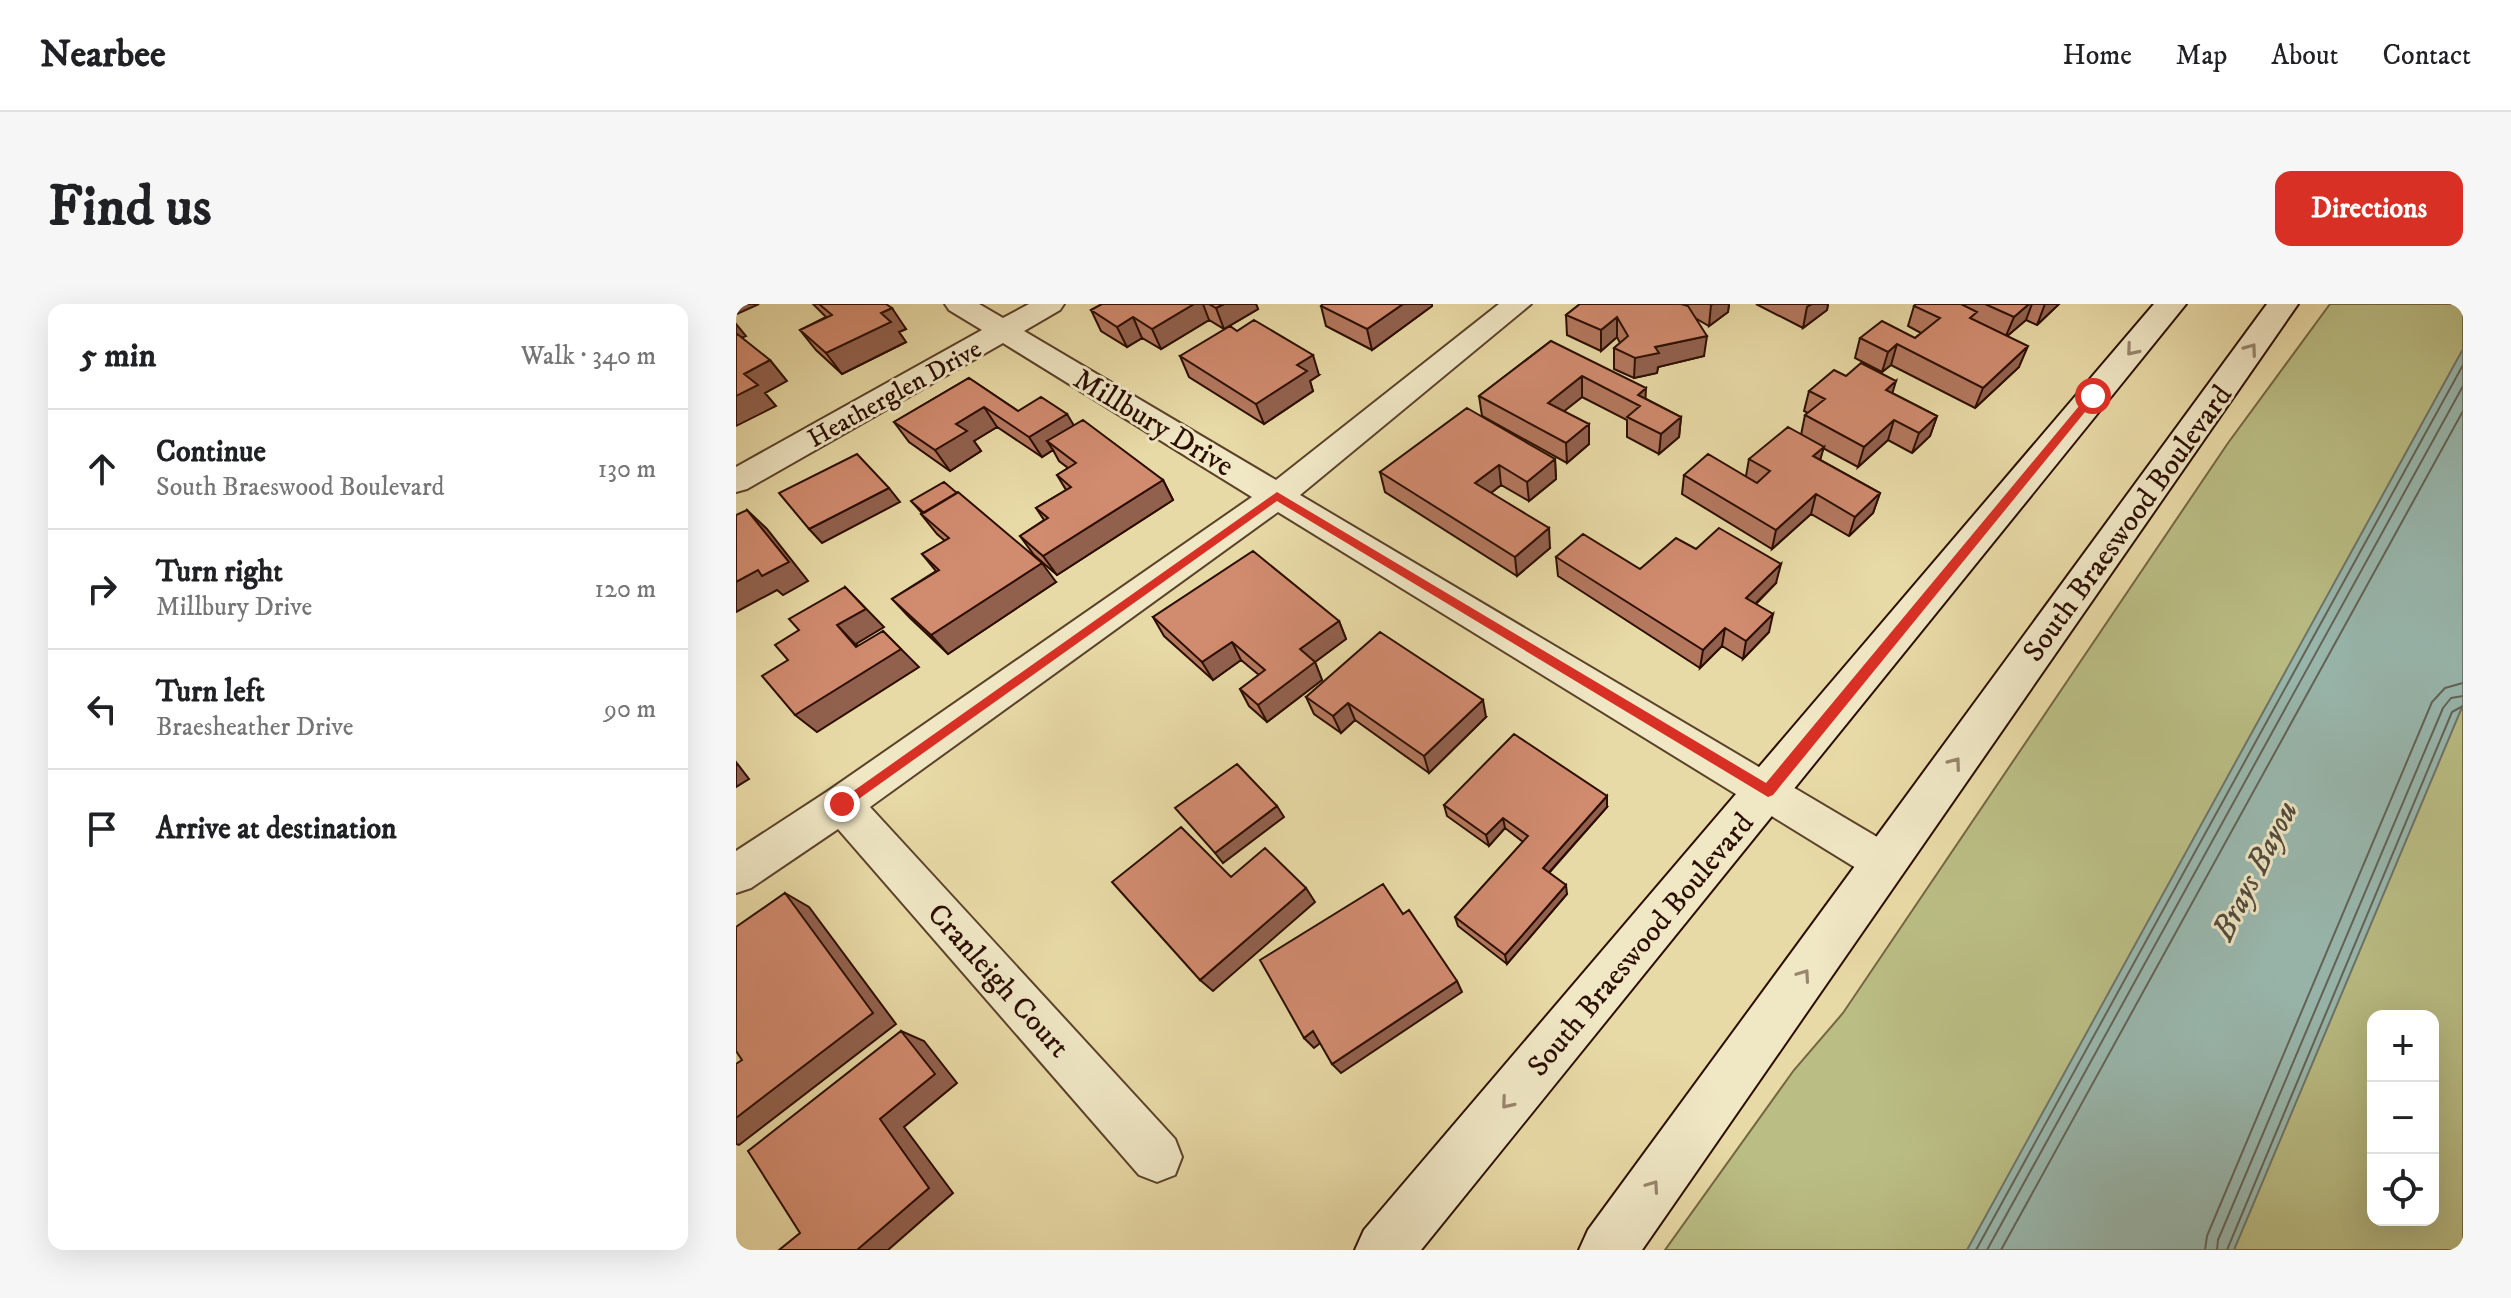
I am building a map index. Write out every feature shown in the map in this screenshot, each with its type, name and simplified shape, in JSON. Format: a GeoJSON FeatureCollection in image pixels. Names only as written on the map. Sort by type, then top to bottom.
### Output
{"type":"FeatureCollection","features":[{"type":"Feature","properties":{"kind":"main road","name":"South Braeswood Boulevard"},"geometry":{"type":"LineString","coordinates":[[1384,1250],[2171,304]]}},
{"type":"Feature","properties":{"kind":"main road","name":"South Braeswood Boulevard"},"geometry":{"type":"LineString","coordinates":[[1608,1250],[2283,304]]}},
{"type":"Feature","properties":{"kind":"street","name":"Millbury Drive"},"geometry":{"type":"LineString","coordinates":[[959,304],[1884,863]]}},
{"type":"Feature","properties":{"kind":"street","name":"Heatherglen Drive"},"geometry":{"type":"LineString","coordinates":[[736,481],[1050,304]]}},
{"type":"Feature","properties":{"kind":"street"},"geometry":{"type":"LineString","coordinates":[[736,874],[842,804],[1277,496],[1517,304]]}},
{"type":"Feature","properties":{"kind":"street","name":"Cranleigh Court"},"geometry":{"type":"LineString","coordinates":[[842,804],[1157,1157]]}},
{"type":"Feature","properties":{"kind":"green space"},"geometry":{"type":"Polygon","coordinates":[[[2330,304],[2463,304],[2463,1250],[1665,1250],[1794,1070],[1843,1013],[2228,443],[2330,304]]]}},
{"type":"Feature","properties":{"kind":"water","name":"Brays Bayou"},"geometry":{"type":"Polygon","coordinates":[[[2463,349],[2463,705],[2234,1250],[1967,1250],[2463,349]]]}},
{"type":"Feature","properties":{"kind":"building"},"geometry":{"type":"Polygon","coordinates":[[[819,304],[886,304],[892,308],[881,313],[891,322],[826,353],[800,330],[832,315],[819,304]]]}},
{"type":"Feature","properties":{"kind":"building"},"geometry":{"type":"Polygon","coordinates":[[[1102,304],[1194,304],[1152,329],[1133,317],[1117,327],[1091,310],[1102,304]]]}},
{"type":"Feature","properties":{"kind":"building"},"geometry":{"type":"Polygon","coordinates":[[[1403,304],[1367,329],[1321,306],[1403,304]]]}},
{"type":"Feature","properties":{"kind":"building"},"geometry":{"type":"Polygon","coordinates":[[[1580,304],[1681,304],[1688,306],[1707,336],[1655,347],[1659,353],[1635,358],[1614,348],[1628,336],[1617,317],[1601,330],[1566,315],[1580,304]]]}},
{"type":"Feature","properties":{"kind":"building"},"geometry":{"type":"Polygon","coordinates":[[[1961,304],[1977,312],[1970,318],[2028,346],[1983,388],[1897,344],[1888,352],[1860,338],[1882,321],[1915,338],[1940,318],[1914,306],[1961,304]]]}},
{"type":"Feature","properties":{"kind":"building"},"geometry":{"type":"Polygon","coordinates":[[[1985,304],[2029,304],[2014,317],[1985,304]]]}},
{"type":"Feature","properties":{"kind":"building"},"geometry":{"type":"Polygon","coordinates":[[[1254,320],[1313,355],[1297,365],[1307,371],[1256,404],[1180,356],[1230,326],[1237,331],[1254,320]]]}},
{"type":"Feature","properties":{"kind":"building"},"geometry":{"type":"Polygon","coordinates":[[[736,333],[770,360],[744,374],[758,385],[736,396],[736,333]]]}},
{"type":"Feature","properties":{"kind":"building"},"geometry":{"type":"Polygon","coordinates":[[[1551,341],[1646,388],[1638,395],[1681,417],[1661,434],[1627,417],[1640,406],[1582,376],[1548,403],[1589,424],[1566,443],[1479,396],[1551,341]]]}},
{"type":"Feature","properties":{"kind":"building"},"geometry":{"type":"Polygon","coordinates":[[[1861,363],[1896,381],[1886,390],[1937,416],[1919,433],[1894,420],[1864,447],[1805,415],[1825,399],[1809,391],[1834,370],[1846,376],[1861,363]]]}},
{"type":"Feature","properties":{"kind":"building"},"geometry":{"type":"Polygon","coordinates":[[[969,378],[1018,411],[1041,397],[1067,414],[1029,437],[984,407],[956,424],[967,431],[935,450],[894,422],[969,378]]]}},
{"type":"Feature","properties":{"kind":"building"},"geometry":{"type":"Polygon","coordinates":[[[1467,408],[1555,459],[1527,482],[1499,465],[1475,483],[1549,528],[1515,557],[1380,472],[1467,408]]]}},
{"type":"Feature","properties":{"kind":"building"},"geometry":{"type":"Polygon","coordinates":[[[1083,420],[1163,480],[1043,556],[1020,536],[1048,518],[1036,508],[1071,487],[1057,475],[1076,463],[1047,441],[1083,420]]]}},
{"type":"Feature","properties":{"kind":"building"},"geometry":{"type":"Polygon","coordinates":[[[1788,427],[1824,447],[1813,456],[1880,493],[1855,517],[1816,494],[1776,530],[1684,475],[1708,454],[1757,483],[1770,471],[1749,459],[1788,427]]]}},
{"type":"Feature","properties":{"kind":"building"},"geometry":{"type":"Polygon","coordinates":[[[857,454],[889,488],[809,529],[779,493],[857,454]]]}},
{"type":"Feature","properties":{"kind":"building"},"geometry":{"type":"Polygon","coordinates":[[[944,482],[957,493],[924,513],[911,501],[944,482]]]}},
{"type":"Feature","properties":{"kind":"building"},"geometry":{"type":"Polygon","coordinates":[[[958,492],[1042,563],[931,635],[892,599],[939,570],[922,554],[949,538],[921,514],[958,492]]]}},
{"type":"Feature","properties":{"kind":"building"},"geometry":{"type":"Polygon","coordinates":[[[747,510],[789,562],[762,576],[758,570],[736,582],[736,515],[747,510]]]}},
{"type":"Feature","properties":{"kind":"building"},"geometry":{"type":"Polygon","coordinates":[[[1719,528],[1781,564],[1746,598],[1773,614],[1746,641],[1725,628],[1703,650],[1556,557],[1583,534],[1640,569],[1676,538],[1696,549],[1719,528]]]}},
{"type":"Feature","properties":{"kind":"building"},"geometry":{"type":"Polygon","coordinates":[[[1253,551],[1339,621],[1300,649],[1315,662],[1258,705],[1240,689],[1265,670],[1232,642],[1202,662],[1153,617],[1253,551]]]}},
{"type":"Feature","properties":{"kind":"building"},"geometry":{"type":"Polygon","coordinates":[[[845,587],[866,609],[837,625],[856,647],[883,631],[901,649],[795,715],[762,676],[788,660],[775,645],[799,630],[789,619],[845,587]]]}},
{"type":"Feature","properties":{"kind":"building"},"geometry":{"type":"Polygon","coordinates":[[[1380,632],[1483,700],[1424,756],[1348,703],[1333,716],[1306,697],[1380,632]]]}},
{"type":"Feature","properties":{"kind":"building"},"geometry":{"type":"Polygon","coordinates":[[[1514,734],[1607,796],[1543,868],[1566,885],[1505,955],[1455,917],[1528,836],[1503,818],[1486,835],[1444,805],[1514,734]]]}},
{"type":"Feature","properties":{"kind":"building"},"geometry":{"type":"Polygon","coordinates":[[[1237,764],[1277,806],[1215,853],[1175,808],[1237,764]]]}},
{"type":"Feature","properties":{"kind":"building"},"geometry":{"type":"Polygon","coordinates":[[[1181,827],[1231,877],[1265,848],[1306,888],[1200,980],[1112,882],[1181,827]]]}},
{"type":"Feature","properties":{"kind":"building"},"geometry":{"type":"Polygon","coordinates":[[[1383,884],[1403,914],[1409,910],[1457,981],[1332,1064],[1313,1031],[1304,1038],[1260,960],[1383,884]]]}},
{"type":"Feature","properties":{"kind":"building"},"geometry":{"type":"Polygon","coordinates":[[[785,893],[873,1013],[736,1118],[736,1064],[742,1060],[736,1051],[736,927],[785,893]]]}},
{"type":"Feature","properties":{"kind":"building"},"geometry":{"type":"Polygon","coordinates":[[[901,1031],[935,1074],[880,1119],[929,1188],[857,1250],[779,1250],[800,1233],[748,1151],[901,1031]]]}},
{"type":"Feature","properties":{"kind":"route"},"geometry":{"type":"LineString","coordinates":[[842,804],[1277,496],[1768,791],[2093,396]]}}]}
